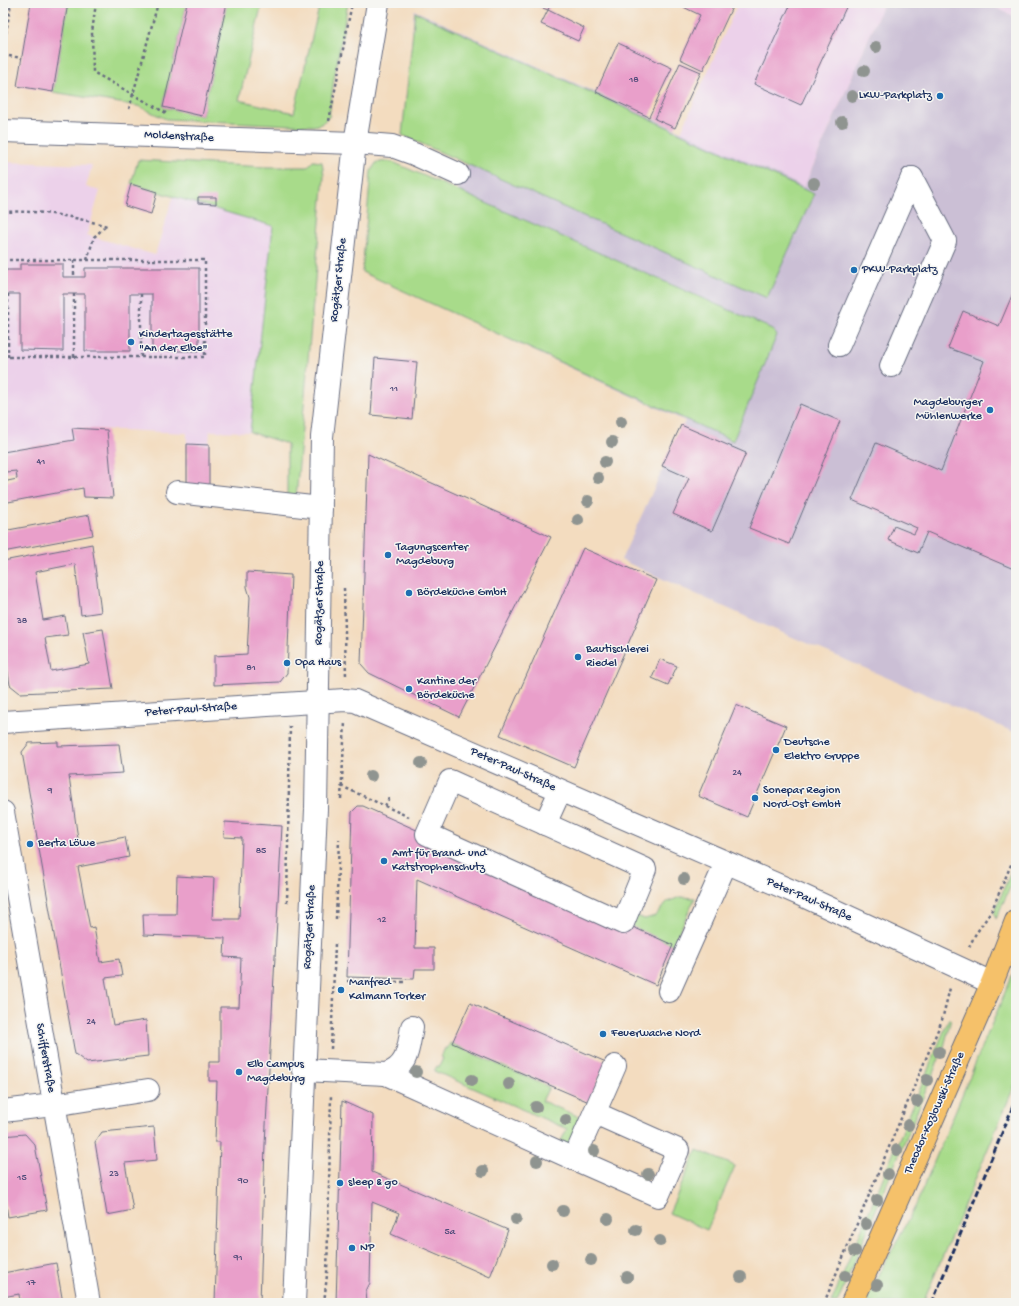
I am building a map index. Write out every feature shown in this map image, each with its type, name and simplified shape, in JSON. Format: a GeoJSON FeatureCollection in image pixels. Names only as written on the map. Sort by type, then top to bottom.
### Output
{"type":"FeatureCollection","features":[{"type":"Feature","properties":{"kind":"main road","name":"Theodor-Kozlowski-Straße"},"geometry":{"type":"LineString","coordinates":[[852,1303],[992,983],[1016,921]]}},
{"type":"Feature","properties":{"kind":"street","name":"Rogätzer Straße"},"geometry":{"type":"LineString","coordinates":[[294,1303],[303,1070],[316,817],[322,437],[355,143],[378,3]]}},
{"type":"Feature","properties":{"kind":"street","name":"Moldenstraße"},"geometry":{"type":"LineString","coordinates":[[3,131],[355,143],[392,146],[414,154],[458,174]]}},
{"type":"Feature","properties":{"kind":"street"},"geometry":{"type":"LineString","coordinates":[[839,344],[912,178],[945,241],[891,366]]}},
{"type":"Feature","properties":{"kind":"street"},"geometry":{"type":"LineString","coordinates":[[177,492],[321,508]]}},
{"type":"Feature","properties":{"kind":"street","name":"Peter-Paul-Straße"},"geometry":{"type":"LineString","coordinates":[[3,722],[349,700],[362,704],[813,901],[992,983]]}},
{"type":"Feature","properties":{"kind":"street"},"geometry":{"type":"LineString","coordinates":[[450,781],[545,824],[645,868],[623,923],[427,834],[450,781]]}},
{"type":"Feature","properties":{"kind":"street"},"geometry":{"type":"LineString","coordinates":[[545,824],[560,791]]}},
{"type":"Feature","properties":{"kind":"street","name":"Schifferstraße"},"geometry":{"type":"LineString","coordinates":[[3,812],[53,1106],[89,1303]]}},
{"type":"Feature","properties":{"kind":"street"},"geometry":{"type":"LineString","coordinates":[[669,991],[726,863]]}},
{"type":"Feature","properties":{"kind":"street"},"geometry":{"type":"LineString","coordinates":[[386,1074],[398,1069],[406,1059],[412,1026]]}},
{"type":"Feature","properties":{"kind":"street"},"geometry":{"type":"LineString","coordinates":[[574,1158],[615,1066]]}},
{"type":"Feature","properties":{"kind":"street"},"geometry":{"type":"LineString","coordinates":[[303,1070],[386,1074],[658,1196],[678,1150],[595,1113]]}},
{"type":"Feature","properties":{"kind":"street"},"geometry":{"type":"LineString","coordinates":[[3,1111],[53,1106],[148,1090]]}},
{"type":"Feature","properties":{"kind":"path"},"geometry":{"type":"LineString","coordinates":[[3,51],[11,3]]}},
{"type":"Feature","properties":{"kind":"path"},"geometry":{"type":"LineString","coordinates":[[96,3],[92,32],[93,72],[133,94]]}},
{"type":"Feature","properties":{"kind":"path"},"geometry":{"type":"LineString","coordinates":[[129,109],[158,3]]}},
{"type":"Feature","properties":{"kind":"path"},"geometry":{"type":"LineString","coordinates":[[327,126],[332,115],[352,3]]}},
{"type":"Feature","properties":{"kind":"path"},"geometry":{"type":"LineString","coordinates":[[3,55],[22,58]]}},
{"type":"Feature","properties":{"kind":"path"},"geometry":{"type":"LineString","coordinates":[[3,212],[25,211],[69,215],[106,226],[94,237],[87,260]]}},
{"type":"Feature","properties":{"kind":"path"},"geometry":{"type":"LineString","coordinates":[[3,260],[205,260],[205,357],[3,357]]}},
{"type":"Feature","properties":{"kind":"path"},"geometry":{"type":"LineString","coordinates":[[74,260],[74,277]]}},
{"type":"Feature","properties":{"kind":"path"},"geometry":{"type":"LineString","coordinates":[[8,294],[8,357]]}},
{"type":"Feature","properties":{"kind":"path"},"geometry":{"type":"LineString","coordinates":[[74,294],[74,357]]}},
{"type":"Feature","properties":{"kind":"path"},"geometry":{"type":"LineString","coordinates":[[141,294],[141,357]]}},
{"type":"Feature","properties":{"kind":"path"},"geometry":{"type":"LineString","coordinates":[[340,805],[344,733]]}},
{"type":"Feature","properties":{"kind":"path"},"geometry":{"type":"LineString","coordinates":[[341,786],[415,820]]}},
{"type":"Feature","properties":{"kind":"path"},"geometry":{"type":"LineString","coordinates":[[385,806],[390,796]]}},
{"type":"Feature","properties":{"kind":"path","name":"Rogätzer Straße"},"geometry":{"type":"LineString","coordinates":[[335,924],[339,834]]}},
{"type":"Feature","properties":{"kind":"path"},"geometry":{"type":"LineString","coordinates":[[972,940],[992,912],[1016,853]]}},
{"type":"Feature","properties":{"kind":"path"},"geometry":{"type":"LineString","coordinates":[[324,1303],[327,1275],[332,1117],[330,1071],[335,938]]}},
{"type":"Feature","properties":{"kind":"path"},"geometry":{"type":"LineString","coordinates":[[347,981],[404,982]]}},
{"type":"Feature","properties":{"kind":"path"},"geometry":{"type":"LineString","coordinates":[[824,1303],[942,1020],[948,992]]}},
{"type":"Feature","properties":{"kind":"shaded area"},"geometry":{"type":"Polygon","coordinates":[[[738,3],[884,3],[804,187],[681,132],[738,3]]]}},
{"type":"Feature","properties":{"kind":"shaded area","name":"Magdeburger Mühlenwerke"},"geometry":{"type":"Polygon","coordinates":[[[884,3],[985,3],[1016,17],[1016,733],[762,624],[621,560],[685,421],[387,283],[456,193],[468,162],[405,134],[414,10],[804,187],[884,3]]]}},
{"type":"Feature","properties":{"kind":"shaded area"},"geometry":{"type":"Polygon","coordinates":[[[985,3],[1016,3],[1016,17],[985,3]]]}},
{"type":"Feature","properties":{"kind":"shaded area","name":"Kindertagesstätte \"An der Elbe\""},"geometry":{"type":"Polygon","coordinates":[[[3,162],[92,165],[86,187],[100,191],[87,235],[155,255],[173,196],[273,226],[250,432],[210,431],[209,445],[187,444],[187,433],[73,428],[74,440],[3,452],[3,162]]]}},
{"type":"Feature","properties":{"kind":"green space"},"geometry":{"type":"Polygon","coordinates":[[[68,3],[187,3],[163,107],[202,116],[227,3],[262,3],[239,100],[294,113],[320,3],[348,3],[334,79],[329,117],[321,124],[313,126],[166,119],[138,106],[53,92],[68,3]]]}},
{"type":"Feature","properties":{"kind":"green space"},"geometry":{"type":"Polygon","coordinates":[[[415,12],[814,194],[767,298],[402,135],[415,12]]]}},
{"type":"Feature","properties":{"kind":"green space"},"geometry":{"type":"Polygon","coordinates":[[[138,160],[265,167],[307,167],[313,161],[322,162],[324,176],[296,498],[287,498],[287,444],[250,432],[273,226],[131,184],[138,160]]]}},
{"type":"Feature","properties":{"kind":"green space"},"geometry":{"type":"Polygon","coordinates":[[[386,161],[395,163],[770,328],[777,335],[733,441],[362,272],[371,171],[376,163],[386,161]]]}},
{"type":"Feature","properties":{"kind":"green space"},"geometry":{"type":"Polygon","coordinates":[[[1016,859],[1016,874],[996,919],[994,913],[1016,859]]]}},
{"type":"Feature","properties":{"kind":"green space"},"geometry":{"type":"Polygon","coordinates":[[[680,897],[695,898],[673,945],[623,923],[636,916],[645,919],[655,916],[667,902],[680,897]]]}},
{"type":"Feature","properties":{"kind":"green space"},"geometry":{"type":"Polygon","coordinates":[[[1016,966],[1016,1082],[923,1303],[864,1303],[916,1205],[1016,966]]]}},
{"type":"Feature","properties":{"kind":"green space"},"geometry":{"type":"Polygon","coordinates":[[[949,1019],[951,1019],[944,1047],[837,1303],[831,1303],[949,1019]]]}},
{"type":"Feature","properties":{"kind":"green space"},"geometry":{"type":"Polygon","coordinates":[[[450,1043],[549,1087],[542,1101],[582,1118],[568,1146],[559,1145],[567,1129],[434,1071],[437,1066],[439,1067],[445,1048],[447,1049],[450,1043]]]}},
{"type":"Feature","properties":{"kind":"green space"},"geometry":{"type":"Polygon","coordinates":[[[697,1150],[735,1166],[707,1230],[669,1213],[697,1150]]]}},
{"type":"Feature","properties":{"kind":"building"},"geometry":{"type":"Polygon","coordinates":[[[31,3],[68,3],[53,92],[17,86],[31,3]]]}},
{"type":"Feature","properties":{"kind":"building"},"geometry":{"type":"Polygon","coordinates":[[[187,3],[227,3],[202,116],[163,107],[187,3]]]}},
{"type":"Feature","properties":{"kind":"building"},"geometry":{"type":"Polygon","coordinates":[[[529,3],[551,3],[548,10],[529,3]]]}},
{"type":"Feature","properties":{"kind":"building"},"geometry":{"type":"Polygon","coordinates":[[[675,3],[734,3],[703,70],[680,59],[700,15],[675,3]]]}},
{"type":"Feature","properties":{"kind":"building"},"geometry":{"type":"Polygon","coordinates":[[[791,3],[848,3],[801,105],[754,84],[791,3]]]}},
{"type":"Feature","properties":{"kind":"building"},"geometry":{"type":"Polygon","coordinates":[[[548,10],[584,28],[578,41],[541,24],[548,10]]]}},
{"type":"Feature","properties":{"kind":"building"},"geometry":{"type":"Polygon","coordinates":[[[618,43],[672,68],[649,117],[596,92],[618,43]]]}},
{"type":"Feature","properties":{"kind":"building"},"geometry":{"type":"Polygon","coordinates":[[[680,63],[701,72],[675,128],[655,119],[680,63]]]}},
{"type":"Feature","properties":{"kind":"building"},"geometry":{"type":"Polygon","coordinates":[[[131,184],[157,192],[151,214],[125,206],[131,184]]]}},
{"type":"Feature","properties":{"kind":"building"},"geometry":{"type":"Polygon","coordinates":[[[198,197],[216,197],[216,204],[198,203],[198,197]]]}},
{"type":"Feature","properties":{"kind":"building"},"geometry":{"type":"Polygon","coordinates":[[[20,264],[63,264],[63,277],[85,277],[85,268],[199,268],[199,351],[152,351],[152,294],[130,294],[130,351],[85,351],[85,294],[63,294],[63,351],[20,350],[20,294],[3,294],[3,270],[20,270],[20,264]]]}},
{"type":"Feature","properties":{"kind":"building","name":"Magdeburger Mühlenwerke"},"geometry":{"type":"Polygon","coordinates":[[[1016,286],[1016,570],[927,532],[918,553],[888,540],[894,526],[914,534],[917,528],[852,500],[876,443],[941,471],[984,361],[948,348],[963,311],[999,326],[1016,286]]]}},
{"type":"Feature","properties":{"kind":"building"},"geometry":{"type":"Polygon","coordinates":[[[375,358],[417,362],[412,419],[371,415],[375,358]]]}},
{"type":"Feature","properties":{"kind":"building"},"geometry":{"type":"Polygon","coordinates":[[[800,404],[840,421],[789,544],[749,528],[800,404]]]}},
{"type":"Feature","properties":{"kind":"building"},"geometry":{"type":"Polygon","coordinates":[[[681,425],[746,453],[712,531],[673,514],[689,478],[662,466],[681,425]]]}},
{"type":"Feature","properties":{"kind":"building"},"geometry":{"type":"Polygon","coordinates":[[[72,428],[107,430],[113,498],[84,497],[83,488],[3,503],[3,482],[17,479],[16,471],[6,472],[3,452],[74,440],[72,428]]]}},
{"type":"Feature","properties":{"kind":"building"},"geometry":{"type":"Polygon","coordinates":[[[187,444],[209,445],[209,489],[187,489],[187,444]]]}},
{"type":"Feature","properties":{"kind":"building"},"geometry":{"type":"Polygon","coordinates":[[[368,454],[551,537],[459,717],[369,673],[361,664],[368,454]]]}},
{"type":"Feature","properties":{"kind":"building"},"geometry":{"type":"Polygon","coordinates":[[[89,515],[93,535],[3,552],[3,531],[89,515]]]}},
{"type":"Feature","properties":{"kind":"building"},"geometry":{"type":"Polygon","coordinates":[[[92,544],[101,612],[81,615],[75,564],[35,572],[43,620],[65,616],[68,635],[45,638],[51,671],[89,664],[83,632],[103,629],[113,689],[20,693],[10,685],[3,642],[3,561],[92,544]]]}},
{"type":"Feature","properties":{"kind":"building","name":"Bautischlerei Riedel"},"geometry":{"type":"Polygon","coordinates":[[[583,548],[656,580],[574,767],[500,735],[583,548]]]}},
{"type":"Feature","properties":{"kind":"building"},"geometry":{"type":"Polygon","coordinates":[[[247,572],[291,575],[287,673],[280,682],[214,685],[214,656],[247,654],[250,597],[247,587],[247,572]]]}},
{"type":"Feature","properties":{"kind":"building"},"geometry":{"type":"Polygon","coordinates":[[[660,659],[677,666],[668,685],[652,678],[660,659]]]}},
{"type":"Feature","properties":{"kind":"building"},"geometry":{"type":"Polygon","coordinates":[[[736,705],[786,726],[747,817],[698,796],[736,705]]]}},
{"type":"Feature","properties":{"kind":"building"},"geometry":{"type":"Polygon","coordinates":[[[58,742],[58,746],[119,744],[123,773],[69,776],[79,846],[125,837],[129,857],[78,867],[90,928],[94,927],[100,962],[119,959],[122,976],[105,978],[113,1025],[146,1020],[148,1056],[87,1063],[75,1054],[22,752],[29,743],[58,742]]]}},
{"type":"Feature","properties":{"kind":"building"},"geometry":{"type":"Polygon","coordinates":[[[358,806],[363,806],[673,945],[656,985],[417,879],[415,948],[434,948],[434,969],[415,969],[414,979],[347,977],[352,812],[358,806]]]}},
{"type":"Feature","properties":{"kind":"building"},"geometry":{"type":"Polygon","coordinates":[[[225,822],[282,826],[265,1144],[260,1303],[215,1303],[220,1142],[215,1142],[217,1081],[209,1081],[209,1062],[220,1062],[220,1007],[239,1007],[241,958],[224,957],[225,938],[144,935],[143,914],[176,914],[177,876],[214,878],[212,919],[239,919],[242,838],[224,837],[225,822]]]}},
{"type":"Feature","properties":{"kind":"building"},"geometry":{"type":"Polygon","coordinates":[[[470,1003],[606,1062],[589,1102],[452,1043],[470,1003]]]}},
{"type":"Feature","properties":{"kind":"building"},"geometry":{"type":"Polygon","coordinates":[[[342,1101],[373,1115],[372,1172],[508,1230],[490,1277],[391,1234],[399,1213],[372,1202],[370,1283],[366,1291],[367,1303],[336,1303],[342,1101]]]}},
{"type":"Feature","properties":{"kind":"building"},"geometry":{"type":"Polygon","coordinates":[[[154,1127],[157,1160],[125,1163],[133,1210],[107,1215],[95,1142],[102,1132],[154,1127]]]}},
{"type":"Feature","properties":{"kind":"building"},"geometry":{"type":"Polygon","coordinates":[[[25,1134],[35,1145],[47,1210],[8,1217],[3,1186],[3,1136],[25,1134]]]}},
{"type":"Feature","properties":{"kind":"building"},"geometry":{"type":"Polygon","coordinates":[[[56,1263],[63,1303],[20,1303],[19,1294],[3,1297],[3,1273],[56,1263]]]}},
{"type":"Feature","properties":{"kind":"railway"},"geometry":{"type":"LineString","coordinates":[[932,1303],[1016,1099]]}},
{"type":"Feature","properties":{"kind":"place","name":"LKW-Parkplatz"},"geometry":{"type":"Point","coordinates":[940,96]}},
{"type":"Feature","properties":{"kind":"place","name":"PKW-Parkplatz"},"geometry":{"type":"Point","coordinates":[854,270]}},
{"type":"Feature","properties":{"kind":"place","name":"Kindertagesstätte \"An der Elbe\""},"geometry":{"type":"Point","coordinates":[131,342]}},
{"type":"Feature","properties":{"kind":"place","name":"Magdeburger Mühlenwerke"},"geometry":{"type":"Point","coordinates":[990,410]}},
{"type":"Feature","properties":{"kind":"place","name":"Tagungscenter Magdeburg"},"geometry":{"type":"Point","coordinates":[388,555]}},
{"type":"Feature","properties":{"kind":"place","name":"Bördeküche GmbH"},"geometry":{"type":"Point","coordinates":[409,593]}},
{"type":"Feature","properties":{"kind":"place","name":"Bautischlerei Riedel"},"geometry":{"type":"Point","coordinates":[578,657]}},
{"type":"Feature","properties":{"kind":"place","name":"Opa Haus"},"geometry":{"type":"Point","coordinates":[287,663]}},
{"type":"Feature","properties":{"kind":"place","name":"Kantine der Bördeküche"},"geometry":{"type":"Point","coordinates":[409,689]}},
{"type":"Feature","properties":{"kind":"place","name":"Deutsche Elektro Gruppe"},"geometry":{"type":"Point","coordinates":[776,750]}},
{"type":"Feature","properties":{"kind":"place","name":"Sonepar Region Nord-Ost GmbH"},"geometry":{"type":"Point","coordinates":[755,798]}},
{"type":"Feature","properties":{"kind":"place","name":"Berta Löwe"},"geometry":{"type":"Point","coordinates":[30,844]}},
{"type":"Feature","properties":{"kind":"place","name":"Amt für Brand- und Katstrophenschutz"},"geometry":{"type":"Point","coordinates":[384,861]}},
{"type":"Feature","properties":{"kind":"place","name":"Manfred Kalmann Torker"},"geometry":{"type":"Point","coordinates":[341,990]}},
{"type":"Feature","properties":{"kind":"place","name":"Feuerwache Nord"},"geometry":{"type":"Point","coordinates":[603,1034]}},
{"type":"Feature","properties":{"kind":"place","name":"Elb Campus Magdeburg"},"geometry":{"type":"Point","coordinates":[239,1072]}},
{"type":"Feature","properties":{"kind":"place","name":"sleep & go"},"geometry":{"type":"Point","coordinates":[340,1183]}},
{"type":"Feature","properties":{"kind":"place","name":"NP"},"geometry":{"type":"Point","coordinates":[352,1248]}}]}
